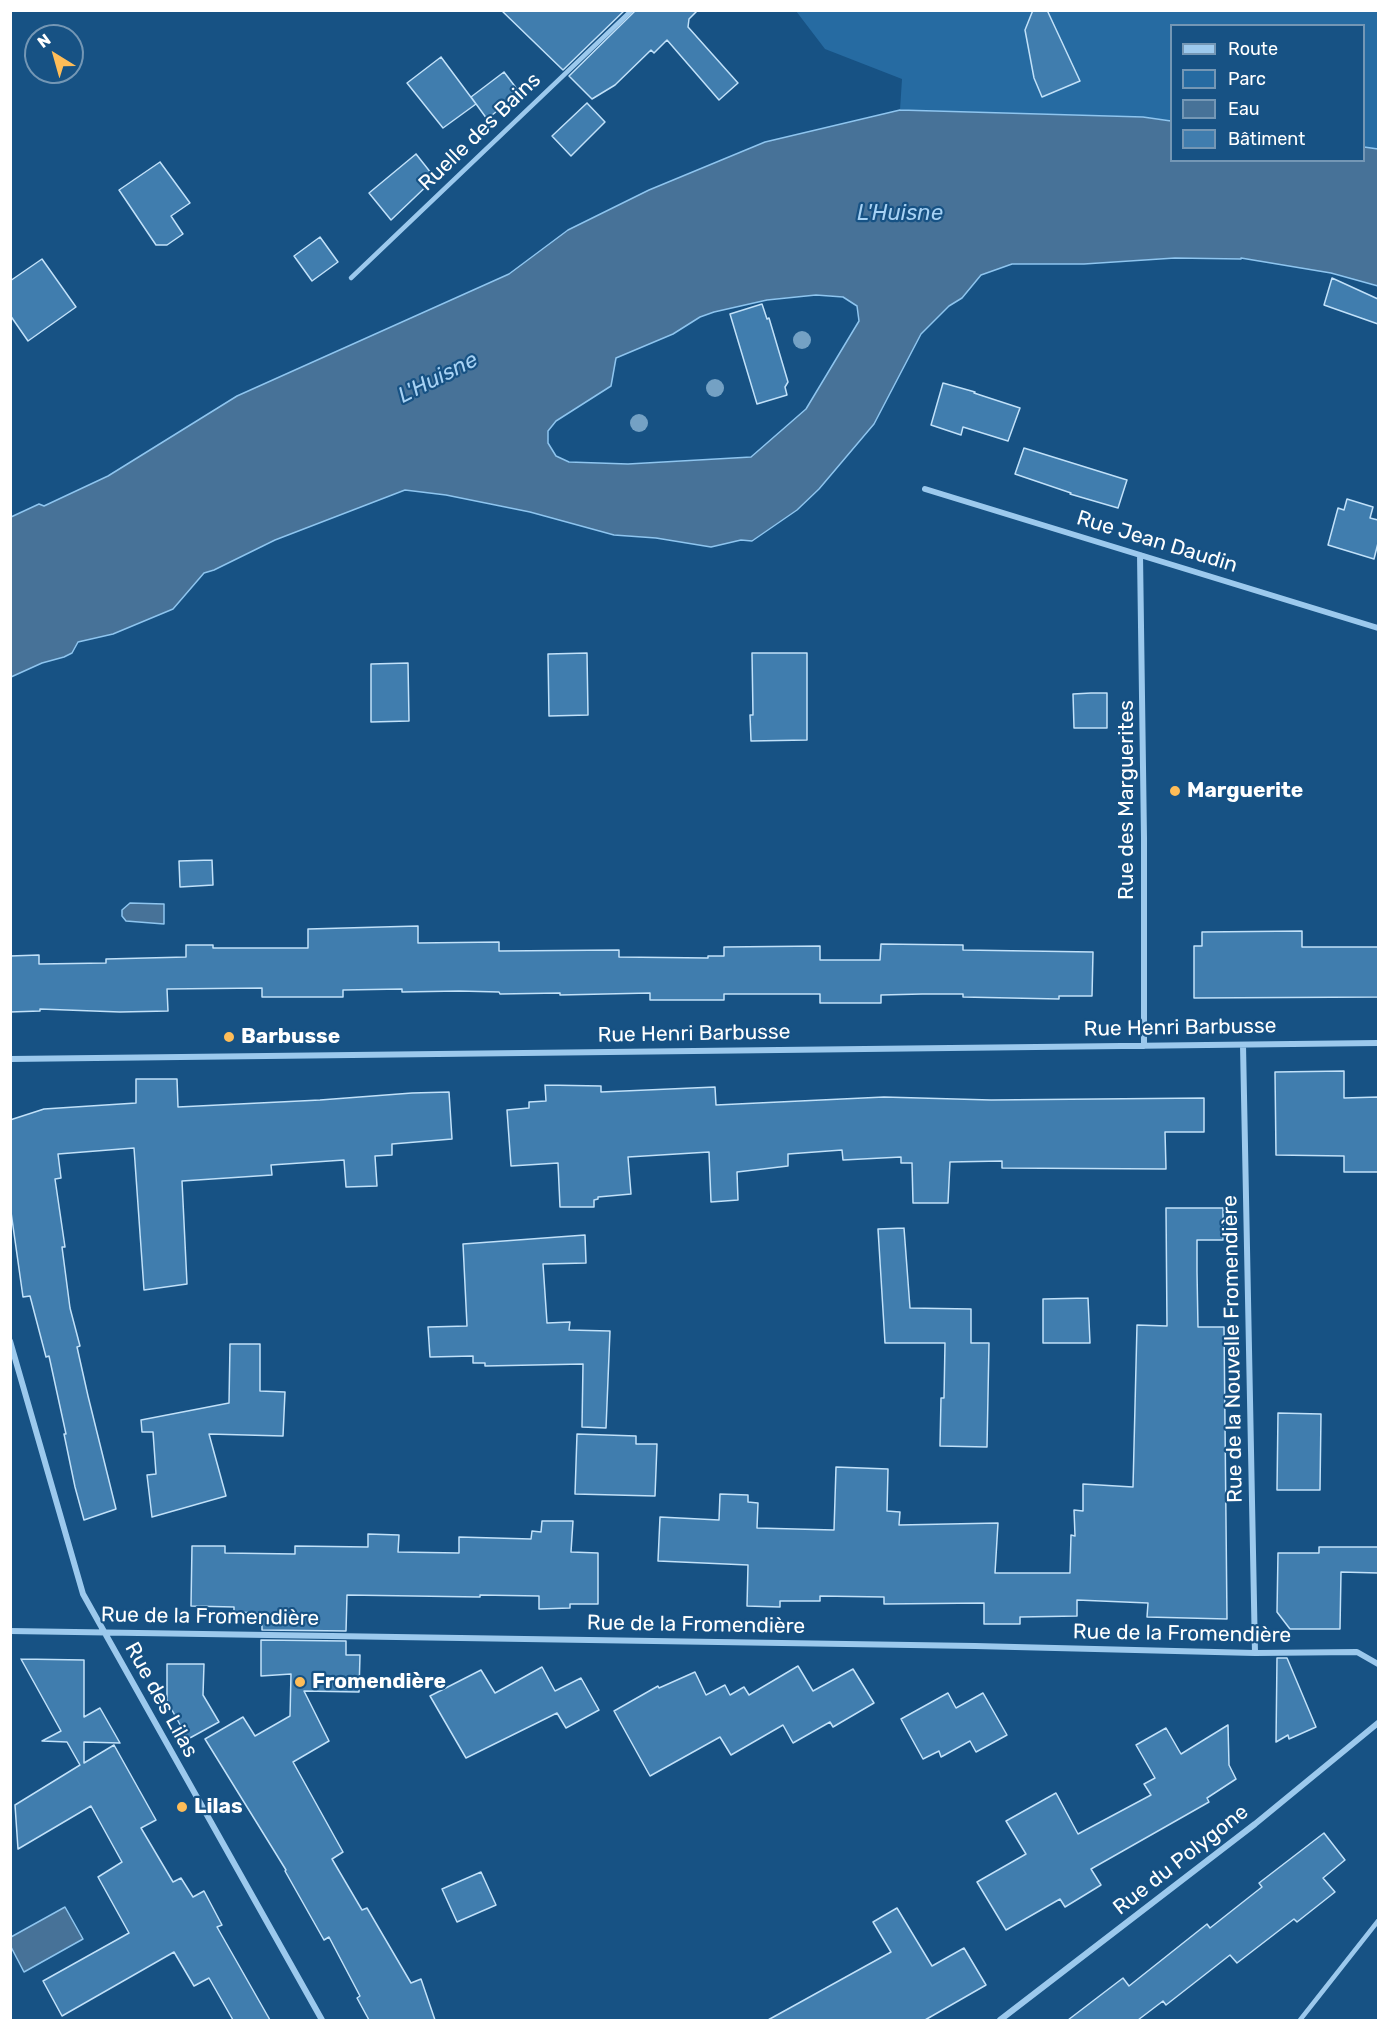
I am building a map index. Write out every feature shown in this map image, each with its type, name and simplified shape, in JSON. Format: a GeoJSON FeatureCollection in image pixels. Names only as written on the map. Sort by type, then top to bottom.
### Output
{"type":"FeatureCollection","features":[{"type":"Feature","properties":{"kind":"street","name":"Rue Jean Daudin"},"geometry":{"type":"LineString","coordinates":[[925,489],[1378,628]]}},
{"type":"Feature","properties":{"kind":"street","name":"Rue des Marguerites"},"geometry":{"type":"LineString","coordinates":[[1140,555],[1144,1046]]}},
{"type":"Feature","properties":{"kind":"street","name":"Rue Henri Barbusse"},"geometry":{"type":"LineString","coordinates":[[10,1059],[1378,1043]]}},
{"type":"Feature","properties":{"kind":"street","name":"Rue de la Nouvelle Fromendière"},"geometry":{"type":"LineString","coordinates":[[1243,1045],[1255,1653]]}},
{"type":"Feature","properties":{"kind":"street","name":"Rue des Lilas"},"geometry":{"type":"LineString","coordinates":[[10,1341],[83,1594],[322,2020]]}},
{"type":"Feature","properties":{"kind":"street","name":"Rue de la Fromendière"},"geometry":{"type":"LineString","coordinates":[[10,1631],[975,1646],[1255,1653],[1357,1652],[1378,1664]]}},
{"type":"Feature","properties":{"kind":"street","name":"Rue du Polygone"},"geometry":{"type":"LineString","coordinates":[[1000,2020],[1255,1824],[1378,1723]]}},
{"type":"Feature","properties":{"kind":"lane","name":"Ruelle des Bains"},"geometry":{"type":"LineString","coordinates":[[351,278],[632,10]]}},
{"type":"Feature","properties":{"kind":"lane"},"geometry":{"type":"LineString","coordinates":[[1300,2020],[1378,1921]]}},
{"type":"Feature","properties":{"kind":"green space"},"geometry":{"type":"Polygon","coordinates":[[[796,11],[1378,11],[1378,149],[1365,147],[1365,24],[1170,24],[1170,121],[1143,117],[900,110],[902,79],[825,49],[796,11]]]}},
{"type":"Feature","properties":{"kind":"water","name":"L'Huisne"},"geometry":{"type":"Polygon","coordinates":[[[900,110],[1143,117],[1170,121],[1170,162],[1365,162],[1365,147],[1378,149],[1378,286],[1331,273],[1241,258],[1175,258],[1084,264],[1012,264],[981,275],[962,298],[949,306],[921,334],[874,424],[819,489],[797,510],[752,541],[741,540],[711,547],[656,538],[614,535],[530,512],[446,495],[405,490],[275,540],[204,573],[173,609],[113,634],[78,642],[72,653],[11,677],[11,517],[39,504],[44,506],[108,476],[237,396],[509,274],[568,230],[649,190],[765,142],[900,110]],[[816,295],[767,300],[700,317],[673,334],[616,358],[611,386],[556,421],[548,431],[548,443],[556,456],[569,462],[628,464],[751,457],[806,409],[859,321],[857,306],[843,297],[816,295]]]}},
{"type":"Feature","properties":{"kind":"water"},"geometry":{"type":"Polygon","coordinates":[[[130,903],[164,904],[164,924],[126,921],[122,916],[122,910],[130,903]]]}},
{"type":"Feature","properties":{"kind":"water"},"geometry":{"type":"Polygon","coordinates":[[[65,1907],[83,1939],[24,1972],[11,1947],[11,1937],[65,1907]]]}},
{"type":"Feature","properties":{"kind":"building"},"geometry":{"type":"Polygon","coordinates":[[[501,10],[625,10],[563,70],[501,10]]]}},
{"type":"Feature","properties":{"kind":"building"},"geometry":{"type":"Polygon","coordinates":[[[636,10],[698,10],[689,19],[688,27],[738,83],[719,100],[667,40],[654,53],[651,50],[615,85],[592,99],[569,76],[636,10]]]}},
{"type":"Feature","properties":{"kind":"building"},"geometry":{"type":"Polygon","coordinates":[[[1033,10],[1047,10],[1080,81],[1042,97],[1034,78],[1025,30],[1033,10]]]}},
{"type":"Feature","properties":{"kind":"building"},"geometry":{"type":"Polygon","coordinates":[[[441,57],[476,104],[443,128],[407,83],[441,57]]]}},
{"type":"Feature","properties":{"kind":"building"},"geometry":{"type":"Polygon","coordinates":[[[504,72],[520,93],[487,119],[471,97],[504,72]]]}},
{"type":"Feature","properties":{"kind":"building"},"geometry":{"type":"Polygon","coordinates":[[[587,103],[605,122],[571,156],[552,136],[587,103]]]}},
{"type":"Feature","properties":{"kind":"building"},"geometry":{"type":"Polygon","coordinates":[[[416,154],[435,178],[391,220],[369,193],[416,154]]]}},
{"type":"Feature","properties":{"kind":"building"},"geometry":{"type":"Polygon","coordinates":[[[160,162],[190,203],[171,216],[183,234],[167,245],[156,245],[119,190],[160,162]]]}},
{"type":"Feature","properties":{"kind":"building"},"geometry":{"type":"Polygon","coordinates":[[[320,237],[338,262],[312,281],[294,256],[320,237]]]}},
{"type":"Feature","properties":{"kind":"building"},"geometry":{"type":"Polygon","coordinates":[[[42,259],[76,307],[28,341],[10,315],[10,281],[42,259]]]}},
{"type":"Feature","properties":{"kind":"building"},"geometry":{"type":"Polygon","coordinates":[[[1332,278],[1378,299],[1378,324],[1324,305],[1332,278]]]}},
{"type":"Feature","properties":{"kind":"building"},"geometry":{"type":"Polygon","coordinates":[[[762,304],[767,319],[769,318],[788,382],[785,387],[787,395],[757,404],[730,314],[762,304]]]}},
{"type":"Feature","properties":{"kind":"building"},"geometry":{"type":"Polygon","coordinates":[[[943,383],[1020,408],[1008,441],[963,427],[961,435],[931,425],[943,383]]]}},
{"type":"Feature","properties":{"kind":"building"},"geometry":{"type":"Polygon","coordinates":[[[1024,448],[1127,480],[1118,508],[1015,474],[1024,448]]]}},
{"type":"Feature","properties":{"kind":"building"},"geometry":{"type":"Polygon","coordinates":[[[1347,499],[1373,507],[1370,518],[1378,520],[1378,543],[1374,559],[1328,545],[1338,508],[1344,510],[1347,499]]]}},
{"type":"Feature","properties":{"kind":"building"},"geometry":{"type":"Polygon","coordinates":[[[587,653],[588,715],[549,716],[548,654],[587,653]]]}},
{"type":"Feature","properties":{"kind":"building"},"geometry":{"type":"Polygon","coordinates":[[[752,653],[807,653],[807,740],[751,741],[752,653]]]}},
{"type":"Feature","properties":{"kind":"building"},"geometry":{"type":"Polygon","coordinates":[[[408,663],[409,721],[371,722],[371,664],[408,663]]]}},
{"type":"Feature","properties":{"kind":"building"},"geometry":{"type":"Polygon","coordinates":[[[1107,693],[1107,728],[1074,728],[1073,694],[1107,693]]]}},
{"type":"Feature","properties":{"kind":"building"},"geometry":{"type":"Polygon","coordinates":[[[212,860],[213,885],[180,887],[179,861],[212,860]]]}},
{"type":"Feature","properties":{"kind":"building"},"geometry":{"type":"Polygon","coordinates":[[[418,926],[418,943],[499,942],[499,951],[619,950],[619,957],[708,958],[708,956],[724,956],[724,947],[820,946],[820,960],[880,960],[881,944],[963,945],[963,950],[1093,952],[1092,996],[1059,996],[1059,999],[963,997],[963,994],[881,995],[881,1003],[820,1003],[820,994],[724,994],[724,1000],[650,1000],[650,993],[560,995],[560,993],[500,994],[499,992],[459,991],[402,992],[402,989],[343,990],[343,997],[262,997],[262,988],[167,989],[168,1011],[40,1009],[40,1011],[10,1012],[10,956],[39,955],[39,964],[106,963],[106,959],[186,957],[186,945],[213,945],[213,948],[308,948],[308,929],[418,926]]]}},
{"type":"Feature","properties":{"kind":"building"},"geometry":{"type":"Polygon","coordinates":[[[1302,931],[1302,947],[1378,947],[1378,997],[1194,998],[1194,946],[1202,946],[1202,932],[1302,931]]]}},
{"type":"Feature","properties":{"kind":"building"},"geometry":{"type":"Polygon","coordinates":[[[1344,1071],[1344,1098],[1378,1097],[1378,1172],[1344,1172],[1344,1156],[1276,1155],[1275,1072],[1344,1071]]]}},
{"type":"Feature","properties":{"kind":"building"},"geometry":{"type":"Polygon","coordinates":[[[136,1079],[177,1079],[178,1107],[449,1092],[452,1139],[392,1144],[392,1155],[375,1156],[377,1186],[346,1187],[344,1160],[271,1165],[272,1175],[182,1181],[187,1284],[144,1290],[134,1148],[58,1154],[61,1178],[55,1179],[65,1247],[62,1247],[70,1308],[80,1346],[77,1347],[88,1396],[116,1509],[84,1520],[75,1487],[49,1356],[46,1357],[30,1296],[23,1297],[10,1205],[10,1120],[44,1109],[136,1103],[136,1079]]]}},
{"type":"Feature","properties":{"kind":"building"},"geometry":{"type":"Polygon","coordinates":[[[545,1085],[601,1086],[601,1092],[715,1087],[716,1105],[884,1097],[991,1100],[1204,1098],[1204,1132],[1165,1132],[1166,1169],[1002,1168],[1002,1161],[950,1162],[948,1203],[913,1203],[912,1163],[901,1163],[901,1157],[843,1160],[842,1150],[788,1154],[788,1166],[737,1172],[738,1200],[711,1202],[709,1152],[628,1157],[631,1194],[598,1197],[594,1200],[594,1207],[560,1207],[558,1163],[511,1166],[507,1110],[529,1108],[529,1102],[546,1101],[545,1085]]]}},
{"type":"Feature","properties":{"kind":"building"},"geometry":{"type":"Polygon","coordinates":[[[1166,1208],[1223,1208],[1223,1240],[1197,1240],[1197,1272],[1198,1327],[1224,1327],[1227,1619],[1147,1617],[1148,1603],[1077,1600],[1077,1616],[1020,1617],[1020,1624],[984,1624],[984,1603],[884,1604],[884,1597],[820,1596],[820,1601],[780,1601],[780,1607],[747,1606],[748,1565],[658,1561],[660,1517],[719,1520],[720,1494],[748,1495],[748,1502],[758,1503],[757,1528],[834,1530],[836,1467],[888,1469],[887,1511],[900,1512],[899,1525],[998,1523],[995,1573],[1070,1573],[1071,1535],[1075,1536],[1074,1510],[1083,1511],[1083,1484],[1133,1487],[1137,1325],[1167,1326],[1166,1208]]]}},
{"type":"Feature","properties":{"kind":"building"},"geometry":{"type":"Polygon","coordinates":[[[904,1228],[910,1308],[971,1309],[971,1343],[989,1343],[987,1447],[940,1446],[945,1343],[885,1343],[878,1229],[904,1228]]]}},
{"type":"Feature","properties":{"kind":"building"},"geometry":{"type":"Polygon","coordinates":[[[585,1235],[586,1263],[543,1264],[547,1323],[570,1322],[569,1330],[610,1331],[606,1428],[582,1427],[583,1364],[485,1366],[485,1363],[473,1363],[473,1356],[430,1357],[428,1327],[467,1326],[463,1244],[585,1235]]]}},
{"type":"Feature","properties":{"kind":"building"},"geometry":{"type":"Polygon","coordinates":[[[1088,1298],[1090,1343],[1043,1343],[1043,1299],[1088,1298]]]}},
{"type":"Feature","properties":{"kind":"building"},"geometry":{"type":"Polygon","coordinates":[[[230,1344],[260,1344],[260,1391],[285,1392],[283,1436],[209,1434],[226,1496],[152,1517],[147,1475],[156,1474],[153,1432],[142,1432],[141,1420],[229,1403],[230,1344]]]}},
{"type":"Feature","properties":{"kind":"building"},"geometry":{"type":"Polygon","coordinates":[[[1278,1413],[1321,1414],[1320,1490],[1277,1490],[1278,1413]]]}},
{"type":"Feature","properties":{"kind":"building"},"geometry":{"type":"Polygon","coordinates":[[[577,1434],[636,1436],[636,1444],[657,1444],[655,1496],[575,1494],[577,1434]]]}},
{"type":"Feature","properties":{"kind":"building"},"geometry":{"type":"Polygon","coordinates":[[[542,1521],[573,1521],[571,1552],[598,1553],[598,1604],[570,1604],[570,1608],[539,1609],[539,1596],[347,1595],[346,1631],[262,1630],[262,1613],[234,1612],[234,1607],[191,1606],[192,1546],[225,1546],[225,1553],[295,1554],[295,1546],[368,1547],[368,1534],[399,1535],[398,1552],[459,1553],[459,1537],[531,1539],[532,1531],[541,1532],[542,1521]]]}},
{"type":"Feature","properties":{"kind":"building"},"geometry":{"type":"Polygon","coordinates":[[[1319,1547],[1378,1547],[1378,1573],[1341,1572],[1340,1629],[1290,1629],[1277,1612],[1278,1553],[1319,1553],[1319,1547]]]}},
{"type":"Feature","properties":{"kind":"building"},"geometry":{"type":"Polygon","coordinates":[[[261,1640],[346,1641],[346,1655],[360,1655],[359,1692],[304,1691],[329,1741],[293,1762],[343,1852],[332,1859],[362,1910],[367,1908],[411,1983],[421,1979],[435,2020],[369,2020],[357,1998],[360,1996],[329,1937],[324,1940],[286,1870],[205,1739],[243,1717],[255,1736],[290,1716],[291,1674],[261,1676],[261,1640]]]}},
{"type":"Feature","properties":{"kind":"building"},"geometry":{"type":"Polygon","coordinates":[[[1277,1658],[1287,1658],[1316,1727],[1289,1739],[1288,1735],[1276,1742],[1277,1658]]]}},
{"type":"Feature","properties":{"kind":"building"},"geometry":{"type":"Polygon","coordinates":[[[21,1659],[84,1660],[84,1717],[100,1708],[120,1743],[84,1742],[84,1763],[114,1745],[156,1820],[141,1828],[173,1882],[181,1878],[193,1897],[204,1891],[222,1925],[217,1927],[270,2020],[233,2020],[209,1978],[194,1986],[174,1952],[62,2016],[43,1981],[129,1933],[98,1877],[122,1862],[91,1806],[18,1849],[15,1805],[80,1765],[67,1742],[42,1741],[61,1731],[21,1659]]]}},
{"type":"Feature","properties":{"kind":"building"},"geometry":{"type":"Polygon","coordinates":[[[167,1664],[204,1664],[203,1695],[219,1722],[188,1739],[167,1701],[167,1664]]]}},
{"type":"Feature","properties":{"kind":"building"},"geometry":{"type":"Polygon","coordinates":[[[798,1666],[813,1691],[853,1669],[874,1703],[833,1727],[830,1722],[793,1743],[783,1725],[731,1755],[720,1737],[650,1776],[614,1711],[658,1686],[659,1688],[695,1672],[706,1695],[725,1685],[730,1695],[744,1687],[749,1695],[798,1666]]]}},
{"type":"Feature","properties":{"kind":"building"},"geometry":{"type":"Polygon","coordinates":[[[542,1667],[555,1691],[581,1678],[599,1710],[566,1728],[557,1713],[466,1758],[430,1696],[481,1670],[495,1693],[542,1667]]]}},
{"type":"Feature","properties":{"kind":"building"},"geometry":{"type":"Polygon","coordinates":[[[948,1693],[956,1708],[983,1693],[1007,1735],[976,1752],[970,1741],[941,1757],[939,1751],[923,1759],[901,1719],[948,1693]]]}},
{"type":"Feature","properties":{"kind":"building"},"geometry":{"type":"Polygon","coordinates":[[[1228,1725],[1229,1765],[1236,1779],[1207,1798],[1209,1802],[1091,1869],[1101,1885],[1065,1907],[1060,1899],[1006,1930],[977,1882],[1026,1854],[1006,1821],[1056,1793],[1078,1834],[1151,1795],[1144,1784],[1155,1778],[1136,1745],[1166,1728],[1181,1754],[1228,1725]]]}},
{"type":"Feature","properties":{"kind":"building"},"geometry":{"type":"Polygon","coordinates":[[[1324,1833],[1345,1860],[1323,1878],[1335,1892],[1297,1922],[1294,1919],[1237,1963],[1230,1955],[1166,2005],[1163,2001],[1138,2020],[1068,2020],[1123,1978],[1129,1986],[1207,1924],[1210,1928],[1262,1887],[1259,1883],[1324,1833]]]}},
{"type":"Feature","properties":{"kind":"building"},"geometry":{"type":"Polygon","coordinates":[[[481,1872],[496,1905],[457,1922],[442,1889],[481,1872]]]}},
{"type":"Feature","properties":{"kind":"building"},"geometry":{"type":"Polygon","coordinates":[[[897,1908],[932,1966],[964,1948],[986,1985],[925,2020],[768,2020],[891,1952],[873,1922],[897,1908]]]}},
{"type":"Feature","properties":{"kind":"place","name":"Marguerite"},"geometry":{"type":"Point","coordinates":[1175,791]}},
{"type":"Feature","properties":{"kind":"place","name":"Barbusse"},"geometry":{"type":"Point","coordinates":[229,1037]}},
{"type":"Feature","properties":{"kind":"place","name":"Fromendière"},"geometry":{"type":"Point","coordinates":[300,1682]}},
{"type":"Feature","properties":{"kind":"place","name":"Lilas"},"geometry":{"type":"Point","coordinates":[182,1807]}}]}
